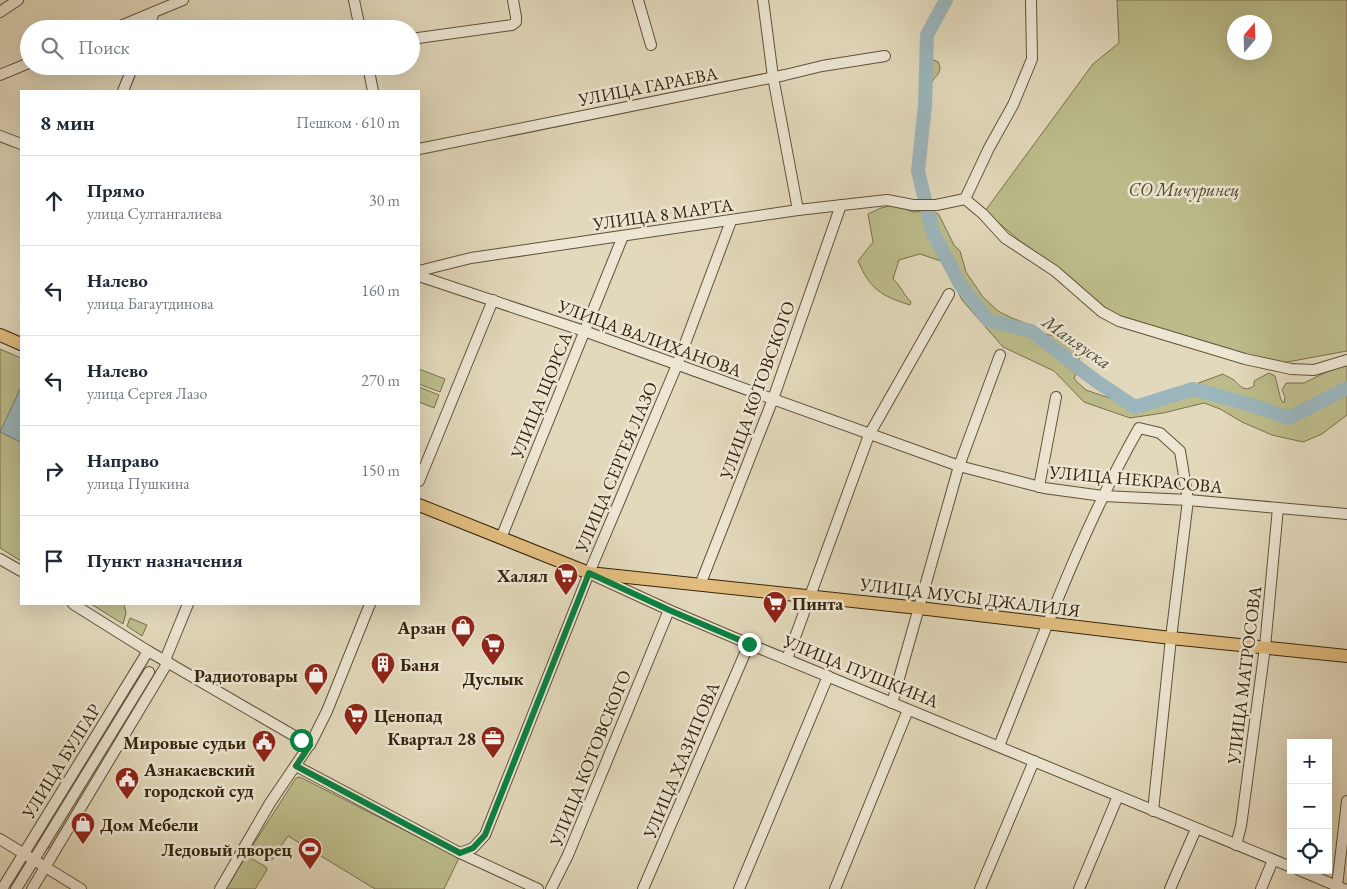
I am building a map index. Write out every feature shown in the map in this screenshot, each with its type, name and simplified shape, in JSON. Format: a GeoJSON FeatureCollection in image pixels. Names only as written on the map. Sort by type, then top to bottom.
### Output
{"type":"FeatureCollection","features":[{"type":"Feature","properties":{"kind":"main road"},"geometry":{"type":"LineString","coordinates":[[0,335],[20,343]]}},
{"type":"Feature","properties":{"kind":"main road","name":"УЛИЦА ПУШКИНА"},"geometry":{"type":"LineString","coordinates":[[420,505],[589,573]]}},
{"type":"Feature","properties":{"kind":"main road","name":"УЛИЦА МУСЫ ДЖАЛИЛЯ"},"geometry":{"type":"LineString","coordinates":[[589,573],[1347,656]]}},
{"type":"Feature","properties":{"kind":"street"},"geometry":{"type":"LineString","coordinates":[[0,12],[18,0]]}},
{"type":"Feature","properties":{"kind":"street"},"geometry":{"type":"LineString","coordinates":[[135,20],[183,0]]}},
{"type":"Feature","properties":{"kind":"street"},"geometry":{"type":"LineString","coordinates":[[354,0],[358,20]]}},
{"type":"Feature","properties":{"kind":"street"},"geometry":{"type":"LineString","coordinates":[[420,38],[512,25],[516,22],[513,0]]}},
{"type":"Feature","properties":{"kind":"street"},"geometry":{"type":"LineString","coordinates":[[638,0],[651,44]]}},
{"type":"Feature","properties":{"kind":"street"},"geometry":{"type":"LineString","coordinates":[[763,0],[773,77],[798,210]]}},
{"type":"Feature","properties":{"kind":"street"},"geometry":{"type":"LineString","coordinates":[[1031,0],[1032,59],[1013,106],[989,148],[965,199],[983,214],[1005,238],[1055,271],[1102,312],[1119,321],[1245,358],[1291,369],[1314,370],[1347,360]]}},
{"type":"Feature","properties":{"kind":"street"},"geometry":{"type":"LineString","coordinates":[[151,20],[154,12]]}},
{"type":"Feature","properties":{"kind":"street","name":"УЛИЦА ГАРАЕВА"},"geometry":{"type":"LineString","coordinates":[[420,149],[822,66],[885,56]]}},
{"type":"Feature","properties":{"kind":"street"},"geometry":{"type":"LineString","coordinates":[[0,75],[20,67]]}},
{"type":"Feature","properties":{"kind":"street"},"geometry":{"type":"LineString","coordinates":[[123,90],[129,75]]}},
{"type":"Feature","properties":{"kind":"street"},"geometry":{"type":"LineString","coordinates":[[370,75],[373,90]]}},
{"type":"Feature","properties":{"kind":"street"},"geometry":{"type":"LineString","coordinates":[[0,136],[20,144]]}},
{"type":"Feature","properties":{"kind":"street","name":"УЛИЦА 8 МАРТА"},"geometry":{"type":"LineString","coordinates":[[420,271],[471,258],[798,210],[887,200],[914,205],[936,205],[965,199]]}},
{"type":"Feature","properties":{"kind":"street","name":"УЛИЦА КОТОВСКОГО"},"geometry":{"type":"LineString","coordinates":[[700,585],[773,399],[840,205]]}},
{"type":"Feature","properties":{"kind":"street","name":"УЛИЦА СЕРГЕЯ ЛАЗО"},"geometry":{"type":"LineString","coordinates":[[460,853],[473,848],[485,835],[589,573],[677,365],[731,220]]}},
{"type":"Feature","properties":{"kind":"street","name":"УЛИЦА ЩОРСА"},"geometry":{"type":"LineString","coordinates":[[501,538],[623,236]]}},
{"type":"Feature","properties":{"kind":"street","name":"УЛИЦА ВАЛИХАНОВА"},"geometry":{"type":"LineString","coordinates":[[420,276],[584,331],[869,435]]}},
{"type":"Feature","properties":{"kind":"street"},"geometry":{"type":"LineString","coordinates":[[787,659],[869,435],[949,294]]}},
{"type":"Feature","properties":{"kind":"street"},"geometry":{"type":"LineString","coordinates":[[420,479],[493,300]]}},
{"type":"Feature","properties":{"kind":"street"},"geometry":{"type":"LineString","coordinates":[[892,703],[959,466],[1000,356]]}},
{"type":"Feature","properties":{"kind":"street"},"geometry":{"type":"LineString","coordinates":[[1039,487],[1056,397]]}},
{"type":"Feature","properties":{"kind":"street"},"geometry":{"type":"LineString","coordinates":[[998,746],[1048,623],[1103,496],[1139,428],[1160,433],[1180,451],[1188,500],[1153,811]]}},
{"type":"Feature","properties":{"kind":"street","name":"УЛИЦА НЕКРАСОВА"},"geometry":{"type":"LineString","coordinates":[[869,435],[959,466],[1039,487],[1103,496],[1188,500],[1347,514]]}},
{"type":"Feature","properties":{"kind":"street","name":"УЛИЦА МАТРОСОВА"},"geometry":{"type":"LineString","coordinates":[[1236,845],[1241,826],[1265,648],[1278,508]]}},
{"type":"Feature","properties":{"kind":"street"},"geometry":{"type":"LineString","coordinates":[[0,559],[20,570]]}},
{"type":"Feature","properties":{"kind":"street","name":"УЛИЦА ПУШКИНА"},"geometry":{"type":"LineString","coordinates":[[589,573],[749,644],[1287,865]]}},
{"type":"Feature","properties":{"kind":"street"},"geometry":{"type":"LineString","coordinates":[[75,605],[148,651],[310,745]]}},
{"type":"Feature","properties":{"kind":"street"},"geometry":{"type":"LineString","coordinates":[[33,887],[167,661],[188,605]]}},
{"type":"Feature","properties":{"kind":"street"},"geometry":{"type":"LineString","coordinates":[[220,889],[270,803],[310,745],[328,711],[370,605]]}},
{"type":"Feature","properties":{"kind":"street","name":"УЛИЦА КОТОВСКОГО"},"geometry":{"type":"LineString","coordinates":[[551,889],[568,855],[669,610]]}},
{"type":"Feature","properties":{"kind":"street","name":"УЛИЦА ХАЗИПОВА"},"geometry":{"type":"LineString","coordinates":[[643,889],[749,644]]}},
{"type":"Feature","properties":{"kind":"street","name":"УЛИЦА БУЛГАР"},"geometry":{"type":"LineString","coordinates":[[2,889],[148,651]]}},
{"type":"Feature","properties":{"kind":"street"},"geometry":{"type":"LineString","coordinates":[[16,889],[149,672]]}},
{"type":"Feature","properties":{"kind":"street"},"geometry":{"type":"LineString","coordinates":[[739,889],[828,676]]}},
{"type":"Feature","properties":{"kind":"street"},"geometry":{"type":"LineString","coordinates":[[835,889],[908,710]]}},
{"type":"Feature","properties":{"kind":"street"},"geometry":{"type":"LineString","coordinates":[[980,889],[1034,761]]}},
{"type":"Feature","properties":{"kind":"street"},"geometry":{"type":"LineString","coordinates":[[296,766],[460,853],[538,889]]}},
{"type":"Feature","properties":{"kind":"street"},"geometry":{"type":"LineString","coordinates":[[1079,889],[1118,796]]}},
{"type":"Feature","properties":{"kind":"street"},"geometry":{"type":"LineString","coordinates":[[1308,874],[1341,887],[1347,801]]}},
{"type":"Feature","properties":{"kind":"street"},"geometry":{"type":"LineString","coordinates":[[1170,889],[1196,828]]}},
{"type":"Feature","properties":{"kind":"street"},"geometry":{"type":"LineString","coordinates":[[35,834],[36,842],[41,849],[49,851],[57,848]]}},
{"type":"Feature","properties":{"kind":"street"},"geometry":{"type":"LineString","coordinates":[[0,840],[24,854],[32,863],[35,875],[33,887]]}},
{"type":"Feature","properties":{"kind":"street"},"geometry":{"type":"LineString","coordinates":[[1261,889],[1273,860]]}},
{"type":"Feature","properties":{"kind":"street"},"geometry":{"type":"LineString","coordinates":[[12,872],[21,866],[32,863],[45,867],[82,889]]}},
{"type":"Feature","properties":{"kind":"green space","name":"СО Мичуринец"},"geometry":{"type":"Polygon","coordinates":[[[1117,0],[1347,0],[1347,351],[1282,363],[1109,321],[1063,278],[985,211],[1093,64],[1119,43],[1117,0]]]}},
{"type":"Feature","properties":{"kind":"green space"},"geometry":{"type":"Polygon","coordinates":[[[934,60],[938,62],[940,69],[932,81],[932,88],[928,91],[923,82],[922,73],[925,65],[934,60]]]}},
{"type":"Feature","properties":{"kind":"green space"},"geometry":{"type":"Polygon","coordinates":[[[895,205],[913,212],[934,211],[939,215],[954,245],[960,251],[966,272],[983,297],[998,311],[1028,324],[1045,334],[1075,341],[1083,354],[1077,362],[1074,378],[1086,390],[1121,402],[1137,402],[1152,400],[1223,374],[1243,388],[1248,389],[1254,386],[1254,381],[1269,373],[1275,376],[1281,400],[1284,403],[1285,397],[1282,390],[1286,383],[1304,383],[1347,362],[1347,415],[1322,434],[1303,442],[1272,435],[1204,403],[1163,413],[1130,418],[1084,402],[1054,371],[1003,347],[962,300],[944,262],[920,254],[899,260],[893,279],[911,302],[910,305],[884,295],[872,285],[862,271],[858,261],[873,242],[868,214],[881,208],[895,205]]]}},
{"type":"Feature","properties":{"kind":"green space"},"geometry":{"type":"Polygon","coordinates":[[[0,349],[20,358],[20,560],[0,548],[0,349]]]}},
{"type":"Feature","properties":{"kind":"green space"},"geometry":{"type":"Polygon","coordinates":[[[420,369],[445,379],[440,392],[420,384],[420,369]]]}},
{"type":"Feature","properties":{"kind":"green space"},"geometry":{"type":"Polygon","coordinates":[[[420,387],[439,395],[434,408],[420,402],[420,387]]]}},
{"type":"Feature","properties":{"kind":"green space"},"geometry":{"type":"Polygon","coordinates":[[[93,605],[124,605],[126,613],[123,624],[93,605]]]}},
{"type":"Feature","properties":{"kind":"green space"},"geometry":{"type":"Polygon","coordinates":[[[130,618],[147,625],[142,636],[127,626],[130,618]]]}},
{"type":"Feature","properties":{"kind":"green space"},"geometry":{"type":"Polygon","coordinates":[[[142,670],[146,670],[154,677],[51,848],[45,848],[39,843],[38,839],[142,670]]]}},
{"type":"Feature","properties":{"kind":"green space"},"geometry":{"type":"Polygon","coordinates":[[[300,777],[459,858],[444,889],[375,889],[288,836],[271,861],[252,851],[253,845],[296,778],[300,777]]]}},
{"type":"Feature","properties":{"kind":"green space"},"geometry":{"type":"Polygon","coordinates":[[[249,857],[266,867],[267,870],[255,889],[226,889],[245,858],[249,857]]]}},
{"type":"Feature","properties":{"kind":"water"},"geometry":{"type":"Polygon","coordinates":[[[20,389],[20,442],[0,432],[20,389]]]}},
{"type":"Feature","properties":{"kind":"waterway","name":"Маняуска"},"geometry":{"type":"LineString","coordinates":[[946,0],[927,35],[925,105],[918,171],[933,233],[960,284],[988,320],[1031,331],[1096,381],[1135,407],[1193,389],[1245,403],[1289,418],[1347,388]]}},
{"type":"Feature","properties":{"kind":"place","name":"Халял"},"geometry":{"type":"Point","coordinates":[566,596]}},
{"type":"Feature","properties":{"kind":"place","name":"Пинта"},"geometry":{"type":"Point","coordinates":[775,624]}},
{"type":"Feature","properties":{"kind":"place","name":"Арзан"},"geometry":{"type":"Point","coordinates":[463,648]}},
{"type":"Feature","properties":{"kind":"place","name":"Дуслык"},"geometry":{"type":"Point","coordinates":[493,666]}},
{"type":"Feature","properties":{"kind":"place","name":"Баня"},"geometry":{"type":"Point","coordinates":[383,685]}},
{"type":"Feature","properties":{"kind":"place","name":"Радиотовары"},"geometry":{"type":"Point","coordinates":[316,696]}},
{"type":"Feature","properties":{"kind":"place","name":"Ценопад"},"geometry":{"type":"Point","coordinates":[356,736]}},
{"type":"Feature","properties":{"kind":"place","name":"Квартал 28"},"geometry":{"type":"Point","coordinates":[493,759]}},
{"type":"Feature","properties":{"kind":"place","name":"Мировые судьи"},"geometry":{"type":"Point","coordinates":[264,763]}},
{"type":"Feature","properties":{"kind":"place","name":"Азнакаевский городской суд"},"geometry":{"type":"Point","coordinates":[127,800]}},
{"type":"Feature","properties":{"kind":"place","name":"Дом Мебели"},"geometry":{"type":"Point","coordinates":[83,845]}},
{"type":"Feature","properties":{"kind":"place","name":"Ледовый дворец"},"geometry":{"type":"Point","coordinates":[310,870]}},
{"type":"Feature","properties":{"kind":"route"},"geometry":{"type":"LineString","coordinates":[[301,740],[310,745],[296,766],[460,853],[473,848],[485,835],[589,573],[749,644]]}}]}
